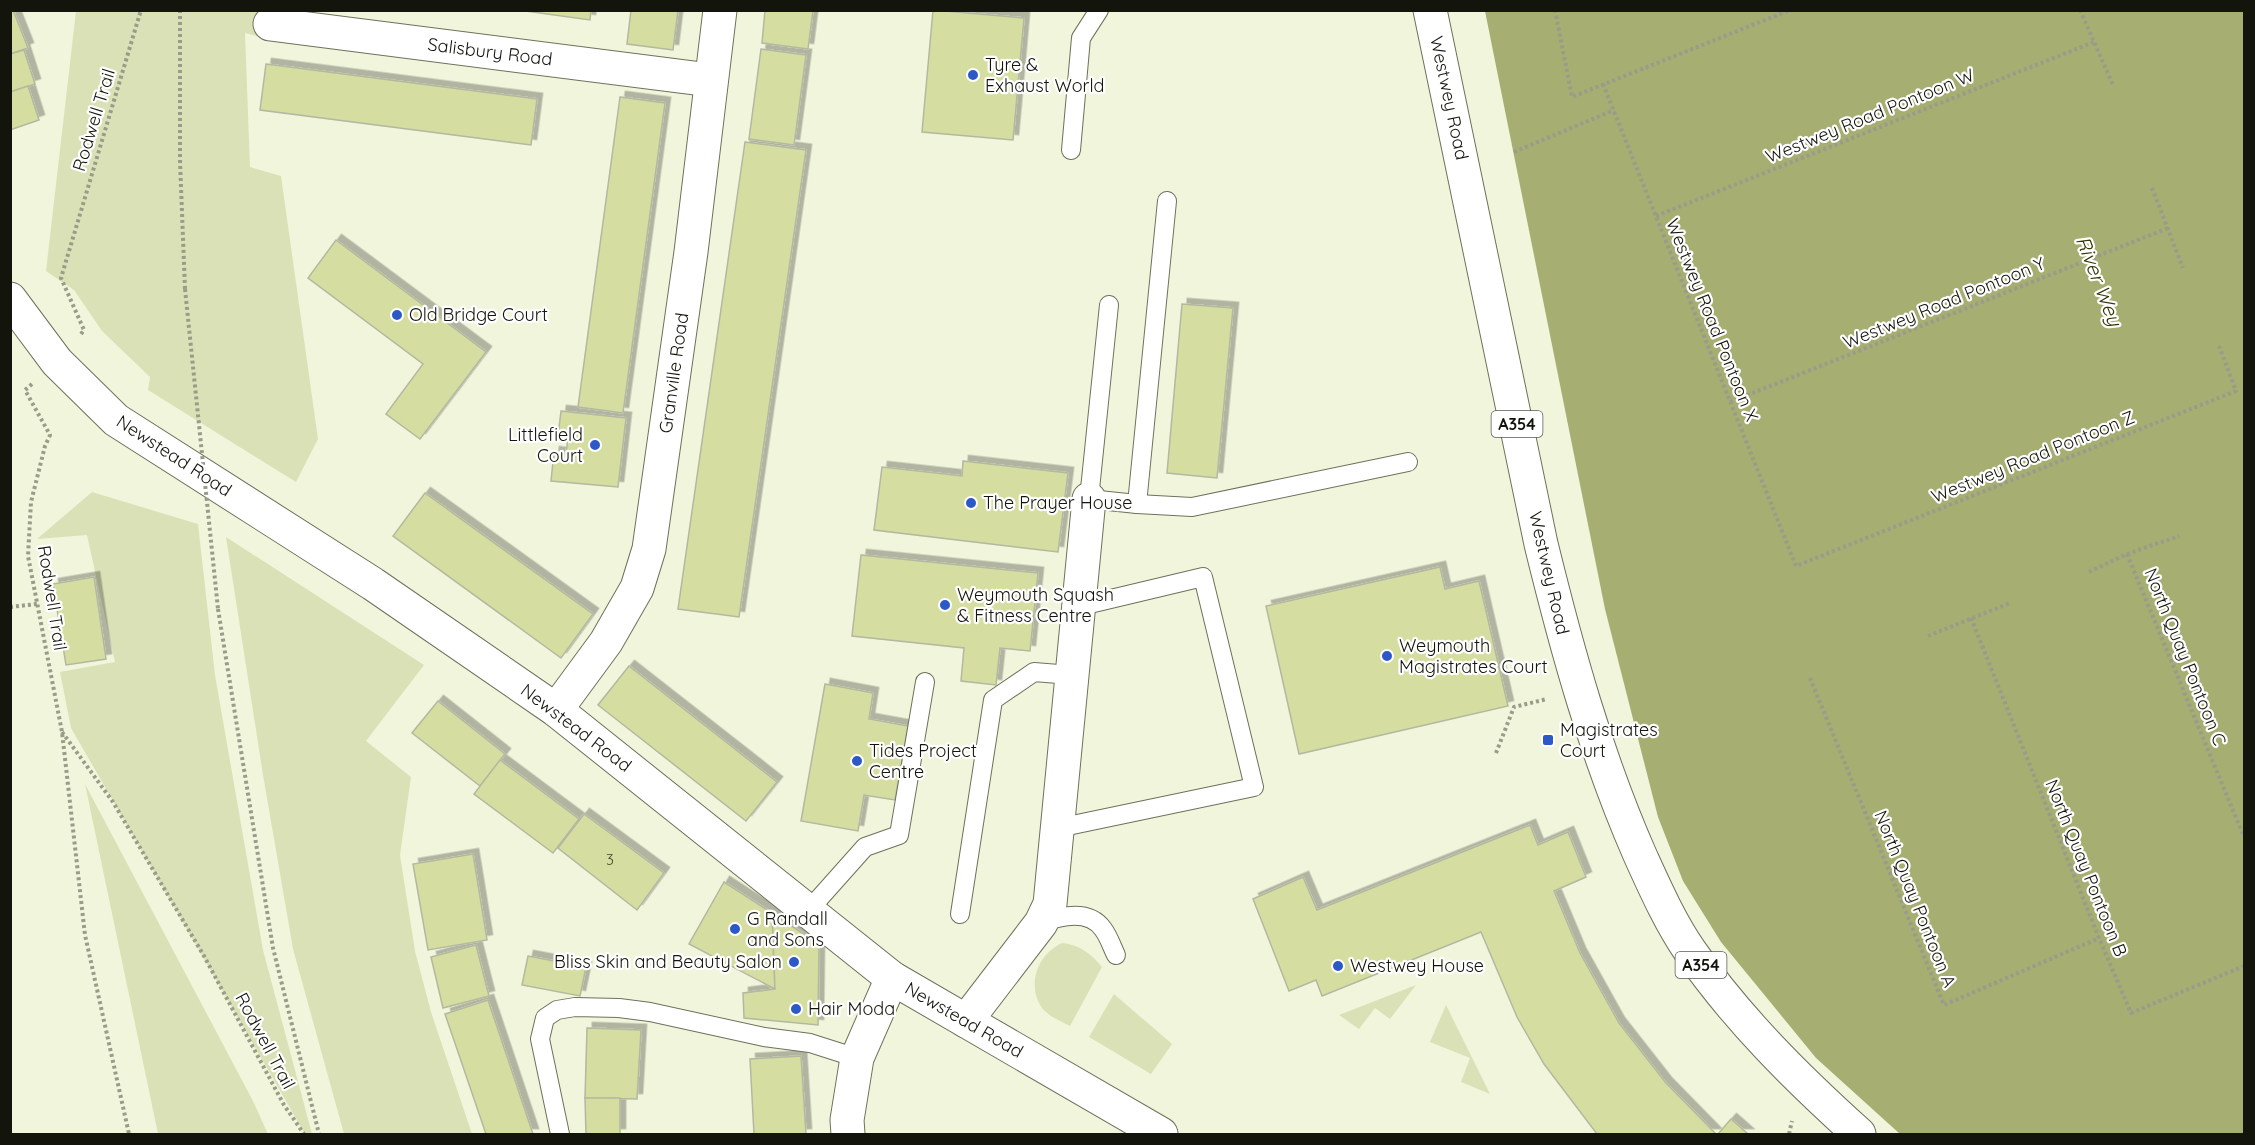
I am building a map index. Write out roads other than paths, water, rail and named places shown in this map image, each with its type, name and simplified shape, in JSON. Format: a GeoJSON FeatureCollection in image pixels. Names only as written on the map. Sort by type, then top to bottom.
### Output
{"type":"FeatureCollection","features":[{"type":"Feature","properties":{"kind":"main road","name":"Granville Road"},"geometry":{"type":"LineString","coordinates":[[556,710],[606,642],[637,588],[649,549],[691,252],[720,10]]}},
{"type":"Feature","properties":{"kind":"main road","name":"Westwey Road"},"geometry":{"type":"LineString","coordinates":[[1430,10],[1560,626],[1610,783],[1663,905],[1689,950],[1723,995],[1800,1081],[1859,1134]]}},
{"type":"Feature","properties":{"kind":"main road","name":"Salisbury Road"},"geometry":{"type":"LineString","coordinates":[[270,24],[710,80]]}},
{"type":"Feature","properties":{"kind":"main road","name":"Newstead Road"},"geometry":{"type":"LineString","coordinates":[[10,300],[57,362],[116,420],[373,584],[556,710],[892,978],[1161,1134]]}},
{"type":"Feature","properties":{"kind":"main road"},"geometry":{"type":"LineString","coordinates":[[966,1021],[1041,923],[1050,904],[1089,499]]}},
{"type":"Feature","properties":{"kind":"main road"},"geometry":{"type":"LineString","coordinates":[[848,1134],[847,1120],[857,1058],[892,978]]}},
{"type":"Feature","properties":{"kind":"main road","name":"Westwey Road"},"geometry":{"type":"LineString","coordinates":[[1800,1081],[1824,1134]]}},
{"type":"Feature","properties":{"kind":"lane"},"geometry":{"type":"LineString","coordinates":[[1071,150],[1081,38],[1099,10]]}},
{"type":"Feature","properties":{"kind":"lane"},"geometry":{"type":"LineString","coordinates":[[1137,504],[1167,201]]}},
{"type":"Feature","properties":{"kind":"lane"},"geometry":{"type":"LineString","coordinates":[[1109,305],[1089,499],[1192,507],[1408,462]]}},
{"type":"Feature","properties":{"kind":"lane"},"geometry":{"type":"LineString","coordinates":[[1058,828],[1254,787],[1203,577],[1077,608]]}},
{"type":"Feature","properties":{"kind":"lane"},"geometry":{"type":"LineString","coordinates":[[960,914],[993,700],[1034,672],[1071,675]]}},
{"type":"Feature","properties":{"kind":"lane"},"geometry":{"type":"LineString","coordinates":[[808,911],[865,847],[898,835],[925,682]]}},
{"type":"Feature","properties":{"kind":"lane"},"geometry":{"type":"LineString","coordinates":[[1041,923],[1064,916],[1075,915],[1088,918],[1103,928],[1116,955]]}},
{"type":"Feature","properties":{"kind":"lane"},"geometry":{"type":"LineString","coordinates":[[560,1134],[540,1039],[545,1018],[556,1010],[574,1007],[619,1008],[650,1012],[765,1037],[810,1043],[857,1058]]}},
{"type":"Feature","properties":{"kind":"water","name":"River Wey"},"geometry":{"type":"Polygon","coordinates":[[[1485,11],[2244,11],[2244,1134],[1900,1134],[1816,1058],[1721,942],[1683,881],[1658,817],[1605,609],[1485,11]]]}},
{"type":"Feature","properties":{"kind":"place","name":"Tyre & Exhaust World"},"geometry":{"type":"Point","coordinates":[973,75]}},
{"type":"Feature","properties":{"kind":"place","name":"Old Bridge Court"},"geometry":{"type":"Point","coordinates":[397,315]}},
{"type":"Feature","properties":{"kind":"place","name":"Littlefield Court"},"geometry":{"type":"Point","coordinates":[595,445]}},
{"type":"Feature","properties":{"kind":"place","name":"The Prayer House"},"geometry":{"type":"Point","coordinates":[971,503]}},
{"type":"Feature","properties":{"kind":"place","name":"Weymouth Squash & Fitness Centre"},"geometry":{"type":"Point","coordinates":[945,605]}},
{"type":"Feature","properties":{"kind":"place","name":"Weymouth Magistrates Court"},"geometry":{"type":"Point","coordinates":[1387,656]}},
{"type":"Feature","properties":{"kind":"place","name":"Magistrates Court"},"geometry":{"type":"Point","coordinates":[1548,740]}},
{"type":"Feature","properties":{"kind":"place","name":"Tides Project Centre"},"geometry":{"type":"Point","coordinates":[857,761]}},
{"type":"Feature","properties":{"kind":"place","name":"G Randall and Sons"},"geometry":{"type":"Point","coordinates":[735,929]}},
{"type":"Feature","properties":{"kind":"place","name":"Bliss Skin and Beauty Salon"},"geometry":{"type":"Point","coordinates":[794,962]}},
{"type":"Feature","properties":{"kind":"place","name":"Westwey House"},"geometry":{"type":"Point","coordinates":[1338,966]}},
{"type":"Feature","properties":{"kind":"place","name":"Hair Moda"},"geometry":{"type":"Point","coordinates":[796,1009]}}]}
